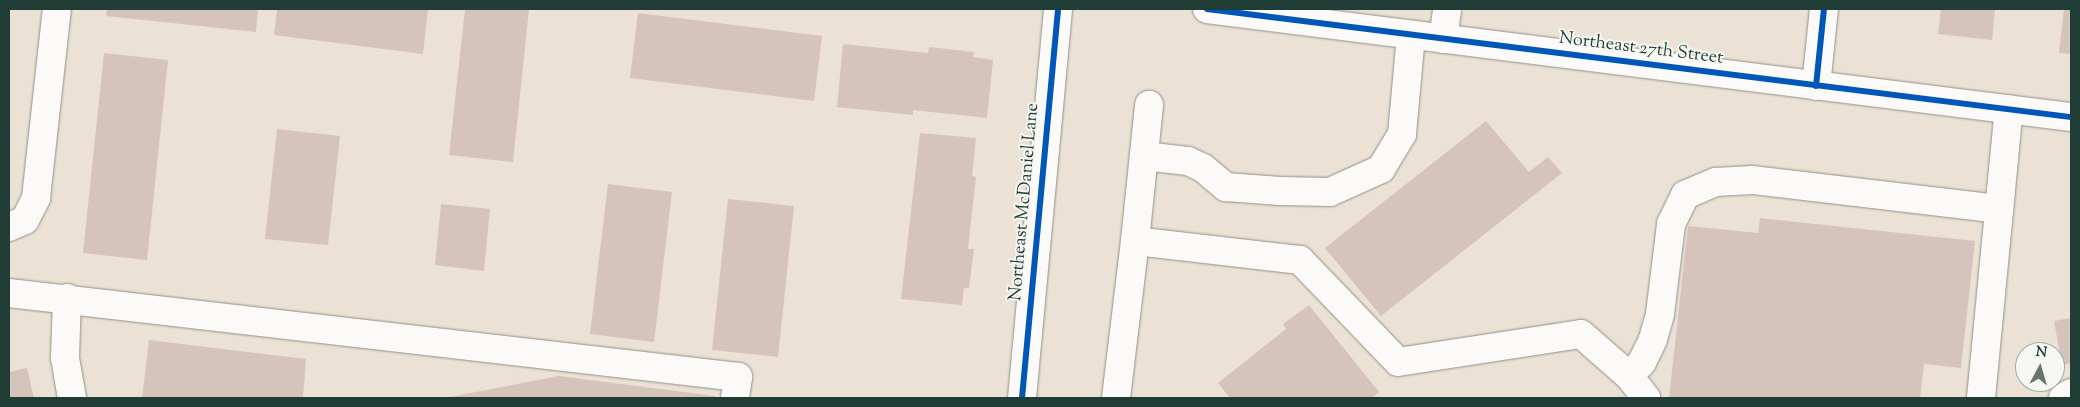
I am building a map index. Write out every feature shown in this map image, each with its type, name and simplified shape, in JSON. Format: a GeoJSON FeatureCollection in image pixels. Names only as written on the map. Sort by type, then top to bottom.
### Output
{"type":"FeatureCollection","features":[{"type":"Feature","properties":{"kind":"street"},"geometry":{"type":"LineString","coordinates":[[9,227],[24,220],[36,198],[57,9]]}},
{"type":"Feature","properties":{"kind":"street","name":"Northeast McDaniel Lane"},"geometry":{"type":"LineString","coordinates":[[1022,398],[1058,9]]}},
{"type":"Feature","properties":{"kind":"street"},"geometry":{"type":"LineString","coordinates":[[1443,39],[1447,9]]}},
{"type":"Feature","properties":{"kind":"street"},"geometry":{"type":"LineString","coordinates":[[1816,86],[1824,9]]}},
{"type":"Feature","properties":{"kind":"street","name":"Northeast 27th Street"},"geometry":{"type":"LineString","coordinates":[[1222,10],[2071,117]]}},
{"type":"Feature","properties":{"kind":"street"},"geometry":{"type":"LineString","coordinates":[[1144,156],[1188,161],[1203,168],[1226,186],[1280,191],[1330,192],[1381,169],[1402,134],[1410,35]]}},
{"type":"Feature","properties":{"kind":"street"},"geometry":{"type":"LineString","coordinates":[[1116,398],[1149,105]]}},
{"type":"Feature","properties":{"kind":"street"},"geometry":{"type":"LineString","coordinates":[[1981,398],[2009,110]]}},
{"type":"Feature","properties":{"kind":"street"},"geometry":{"type":"LineString","coordinates":[[1629,376],[1642,362],[1653,339],[1660,314],[1671,224],[1685,196],[1693,192],[1716,182],[1753,180],[1999,209]]}},
{"type":"Feature","properties":{"kind":"street"},"geometry":{"type":"LineString","coordinates":[[1135,241],[1300,260],[1398,362],[1581,334],[1629,376],[1646,398]]}},
{"type":"Feature","properties":{"kind":"street"},"geometry":{"type":"LineString","coordinates":[[9,293],[67,298],[738,377],[735,398]]}},
{"type":"Feature","properties":{"kind":"street"},"geometry":{"type":"LineString","coordinates":[[67,298],[65,358],[72,398]]}},
{"type":"Feature","properties":{"kind":"street"},"geometry":{"type":"LineString","coordinates":[[2063,398],[2071,393]]}},
{"type":"Feature","properties":{"kind":"building"},"geometry":{"type":"Polygon","coordinates":[[[107,9],[258,9],[256,32],[106,16],[107,9]]]}},
{"type":"Feature","properties":{"kind":"building"},"geometry":{"type":"Polygon","coordinates":[[[277,9],[428,9],[423,54],[274,35],[277,9]]]}},
{"type":"Feature","properties":{"kind":"building"},"geometry":{"type":"Polygon","coordinates":[[[465,9],[529,9],[513,162],[449,155],[465,9]]]}},
{"type":"Feature","properties":{"kind":"building"},"geometry":{"type":"Polygon","coordinates":[[[1941,9],[1995,9],[1992,40],[1938,34],[1941,9]]]}},
{"type":"Feature","properties":{"kind":"building"},"geometry":{"type":"Polygon","coordinates":[[[2064,9],[2071,9],[2071,54],[2059,53],[2064,9]]]}},
{"type":"Feature","properties":{"kind":"building"},"geometry":{"type":"Polygon","coordinates":[[[638,13],[822,36],[814,101],[630,78],[638,13]]]}},
{"type":"Feature","properties":{"kind":"building"},"geometry":{"type":"Polygon","coordinates":[[[843,44],[928,53],[929,47],[974,52],[973,57],[993,60],[987,118],[913,110],[913,115],[837,107],[843,44]]]}},
{"type":"Feature","properties":{"kind":"building"},"geometry":{"type":"Polygon","coordinates":[[[104,53],[168,60],[147,260],[83,253],[104,53]]]}},
{"type":"Feature","properties":{"kind":"building"},"geometry":{"type":"Polygon","coordinates":[[[1486,121],[1529,172],[1548,157],[1562,173],[1381,316],[1325,248],[1486,121]]]}},
{"type":"Feature","properties":{"kind":"building"},"geometry":{"type":"Polygon","coordinates":[[[277,129],[340,136],[328,245],[265,239],[277,129]]]}},
{"type":"Feature","properties":{"kind":"building"},"geometry":{"type":"Polygon","coordinates":[[[920,133],[976,138],[972,176],[976,177],[968,249],[974,249],[969,288],[964,288],[962,305],[901,299],[920,133]]]}},
{"type":"Feature","properties":{"kind":"building"},"geometry":{"type":"Polygon","coordinates":[[[608,184],[672,192],[654,342],[590,334],[608,184]]]}},
{"type":"Feature","properties":{"kind":"building"},"geometry":{"type":"Polygon","coordinates":[[[728,199],[794,206],[778,357],[712,350],[728,199]]]}},
{"type":"Feature","properties":{"kind":"building"},"geometry":{"type":"Polygon","coordinates":[[[441,204],[490,209],[484,271],[435,265],[441,204]]]}},
{"type":"Feature","properties":{"kind":"building"},"geometry":{"type":"Polygon","coordinates":[[[1760,218],[1975,241],[1961,368],[1924,364],[1920,398],[1669,398],[1688,226],[1758,233],[1760,218]]]}},
{"type":"Feature","properties":{"kind":"building"},"geometry":{"type":"Polygon","coordinates":[[[1309,305],[1379,392],[1372,398],[1230,398],[1218,383],[1286,329],[1283,324],[1309,305]]]}},
{"type":"Feature","properties":{"kind":"building"},"geometry":{"type":"Polygon","coordinates":[[[2071,318],[2071,363],[2065,364],[2065,342],[2058,342],[2054,321],[2071,318]]]}},
{"type":"Feature","properties":{"kind":"building"},"geometry":{"type":"Polygon","coordinates":[[[149,340],[306,359],[303,398],[142,398],[149,340]]]}},
{"type":"Feature","properties":{"kind":"building"},"geometry":{"type":"Polygon","coordinates":[[[27,368],[34,398],[9,398],[9,372],[27,368]]]}},
{"type":"Feature","properties":{"kind":"building"},"geometry":{"type":"Polygon","coordinates":[[[559,376],[715,396],[715,398],[445,398],[559,376]]]}},
{"type":"Feature","properties":{"kind":"cycle path"},"geometry":{"type":"LineString","coordinates":[[1022,398],[1058,9]]}},
{"type":"Feature","properties":{"kind":"cycle path"},"geometry":{"type":"LineString","coordinates":[[1207,9],[2071,117]]}},
{"type":"Feature","properties":{"kind":"cycle path"},"geometry":{"type":"LineString","coordinates":[[1816,86],[1824,9]]}}]}
